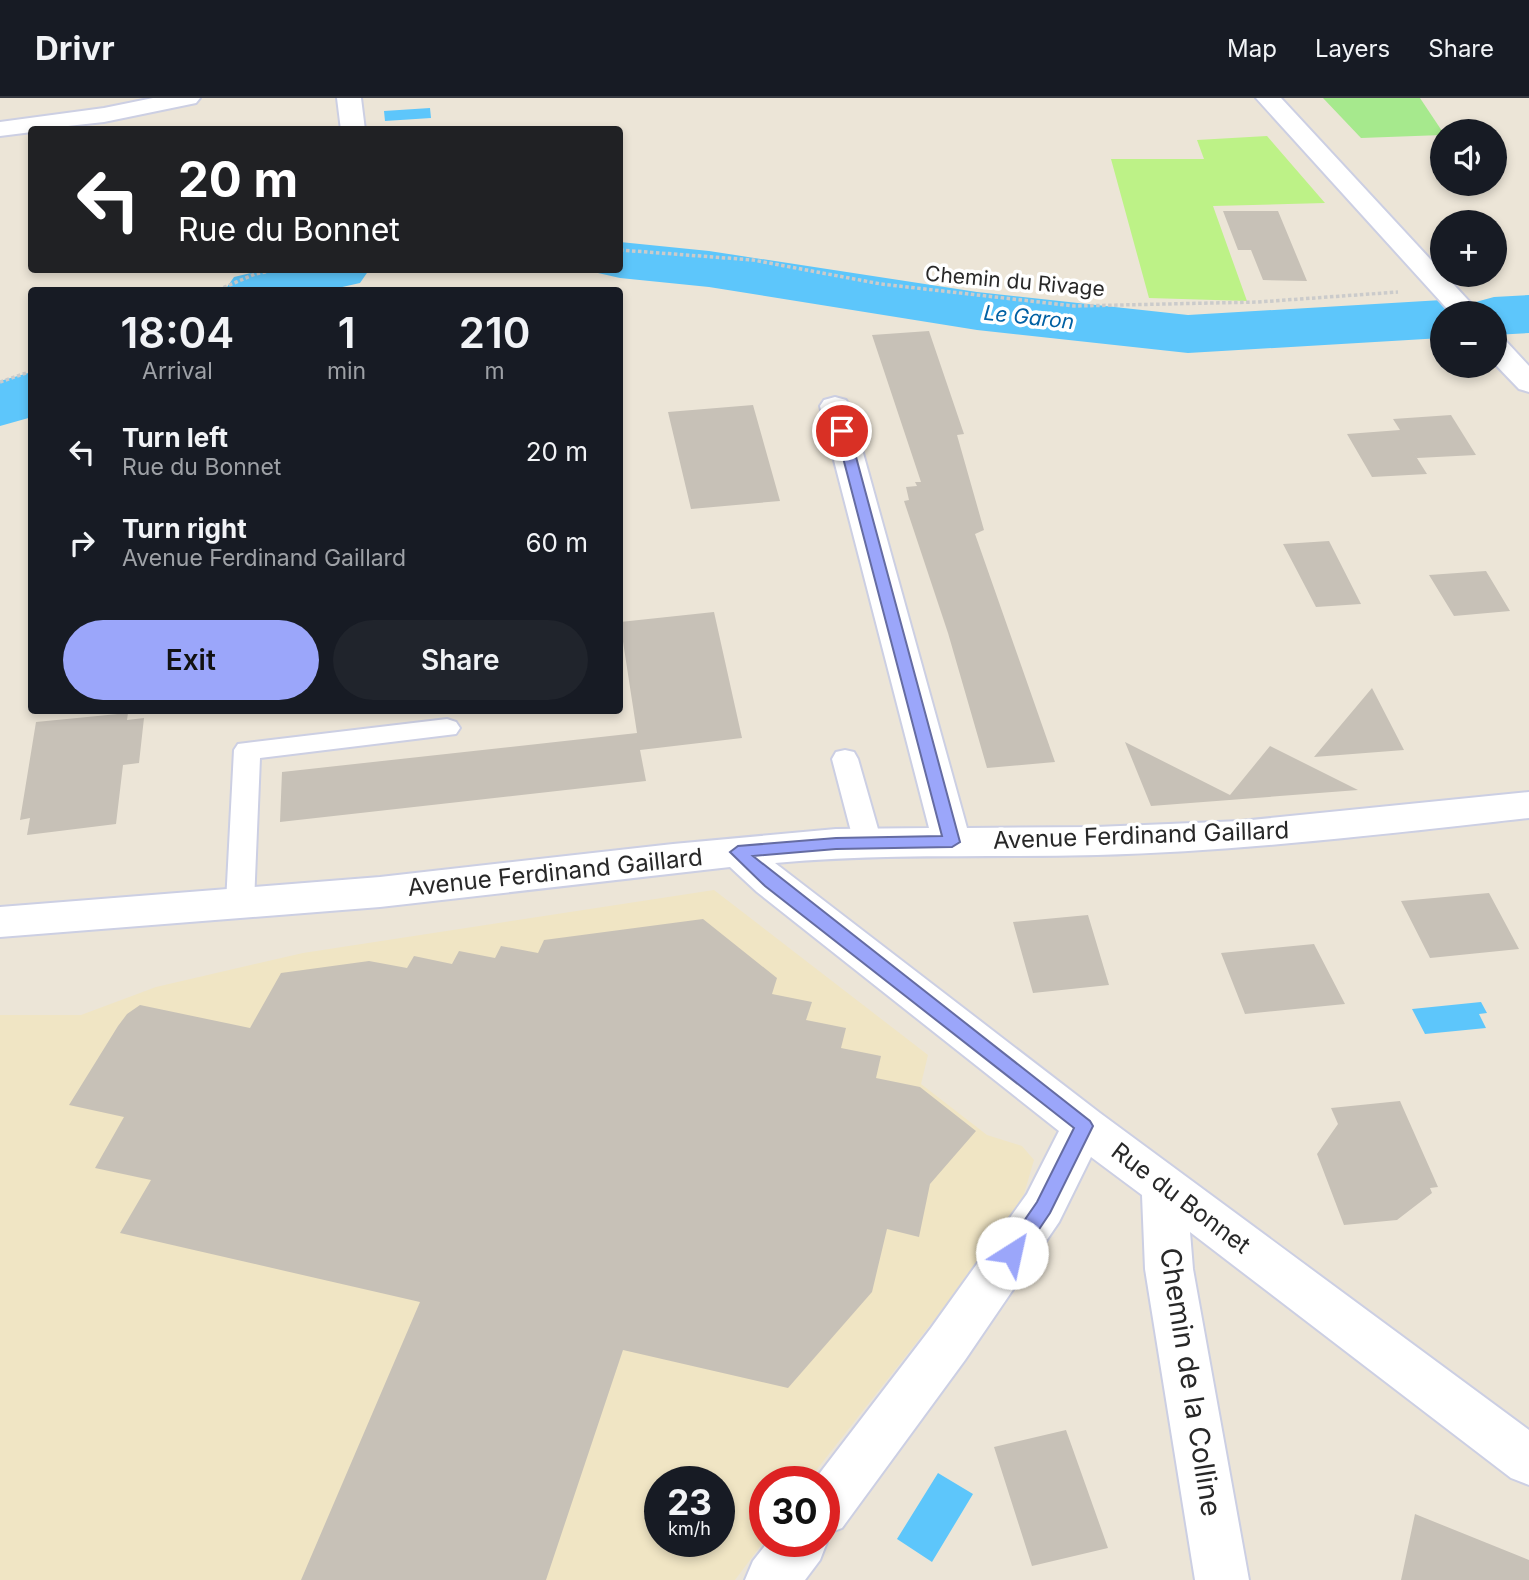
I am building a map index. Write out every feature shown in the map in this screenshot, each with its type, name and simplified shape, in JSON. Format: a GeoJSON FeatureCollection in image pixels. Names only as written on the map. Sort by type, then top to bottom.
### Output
{"type":"FeatureCollection","features":[{"type":"Feature","properties":{"kind":"street"},"geometry":{"type":"LineString","coordinates":[[0,129],[104,115],[188,98]]}},
{"type":"Feature","properties":{"kind":"street"},"geometry":{"type":"LineString","coordinates":[[349,98],[352,126]]}},
{"type":"Feature","properties":{"kind":"street"},"geometry":{"type":"LineString","coordinates":[[1268,98],[1455,301]]}},
{"type":"Feature","properties":{"kind":"street"},"geometry":{"type":"LineString","coordinates":[[1507,360],[1529,383]]}},
{"type":"Feature","properties":{"kind":"street"},"geometry":{"type":"LineString","coordinates":[[835,406],[952,842]]}},
{"type":"Feature","properties":{"kind":"street","name":"Avenue Ferdinand Gaillard"},"geometry":{"type":"LineString","coordinates":[[0,922],[380,892],[738,852],[868,843],[1096,841],[1241,835],[1529,805]]}},
{"type":"Feature","properties":{"kind":"street","name":"Rue du Bonnet"},"geometry":{"type":"LineString","coordinates":[[738,852],[771,882],[1084,1126],[1529,1461]]}},
{"type":"Feature","properties":{"kind":"street"},"geometry":{"type":"LineString","coordinates":[[840,1489],[948,1344],[1044,1208],[1084,1126]]}},
{"type":"Feature","properties":{"kind":"street","name":"Chemin de la Colline"},"geometry":{"type":"LineString","coordinates":[[1164,1184],[1170,1269],[1222,1580]]}},
{"type":"Feature","properties":{"kind":"street"},"geometry":{"type":"LineString","coordinates":[[772,1580],[790,1557]]}},
{"type":"Feature","properties":{"kind":"lane"},"geometry":{"type":"LineString","coordinates":[[240,903],[247,750],[447,728]]}},
{"type":"Feature","properties":{"kind":"lane"},"geometry":{"type":"LineString","coordinates":[[845,759],[868,843]]}},
{"type":"Feature","properties":{"kind":"path","name":"Chemin du Rivage"},"geometry":{"type":"LineString","coordinates":[[623,250],[753,260],[881,284],[1074,306],[1258,302],[1410,291]]}},
{"type":"Feature","properties":{"kind":"path"},"geometry":{"type":"LineString","coordinates":[[225,287],[260,273]]}},
{"type":"Feature","properties":{"kind":"path"},"geometry":{"type":"LineString","coordinates":[[0,382],[28,372]]}},
{"type":"Feature","properties":{"kind":"shaded area"},"geometry":{"type":"Polygon","coordinates":[[[714,890],[928,1055],[921,1084],[987,1135],[1022,1146],[1034,1160],[1024,1194],[999,1237],[820,1466],[749,1466],[749,1557],[752,1557],[735,1580],[0,1580],[0,1015],[81,1015],[156,987],[303,953],[714,890]]]}},
{"type":"Feature","properties":{"kind":"green space"},"geometry":{"type":"Polygon","coordinates":[[[1323,98],[1420,98],[1434,119],[1430,119],[1430,135],[1361,138],[1323,98]]]}},
{"type":"Feature","properties":{"kind":"green space"},"geometry":{"type":"Polygon","coordinates":[[[1267,136],[1325,203],[1213,206],[1247,301],[1149,298],[1111,159],[1204,159],[1197,140],[1267,136]]]}},
{"type":"Feature","properties":{"kind":"water"},"geometry":{"type":"Polygon","coordinates":[[[430,108],[431,118],[385,121],[384,111],[430,108]]]}},
{"type":"Feature","properties":{"kind":"water"},"geometry":{"type":"Polygon","coordinates":[[[1481,1002],[1487,1013],[1479,1014],[1486,1028],[1425,1034],[1412,1009],[1481,1002]]]}},
{"type":"Feature","properties":{"kind":"water"},"geometry":{"type":"Polygon","coordinates":[[[938,1473],[973,1494],[932,1562],[897,1539],[938,1473]]]}},
{"type":"Feature","properties":{"kind":"building"},"geometry":{"type":"Polygon","coordinates":[[[1223,211],[1278,211],[1307,281],[1263,280],[1251,250],[1238,250],[1223,211]]]}},
{"type":"Feature","properties":{"kind":"building"},"geometry":{"type":"Polygon","coordinates":[[[929,331],[964,434],[957,435],[984,530],[975,534],[1055,762],[987,768],[948,633],[904,501],[909,500],[906,487],[917,486],[915,482],[921,482],[872,335],[929,331]]]}},
{"type":"Feature","properties":{"kind":"building"},"geometry":{"type":"Polygon","coordinates":[[[753,405],[780,501],[691,509],[668,412],[753,405]]]}},
{"type":"Feature","properties":{"kind":"building"},"geometry":{"type":"Polygon","coordinates":[[[1451,415],[1476,455],[1417,458],[1410,447],[1427,474],[1372,477],[1347,434],[1400,430],[1393,419],[1451,415]]]}},
{"type":"Feature","properties":{"kind":"building"},"geometry":{"type":"Polygon","coordinates":[[[1329,541],[1361,604],[1316,607],[1283,544],[1329,541]]]}},
{"type":"Feature","properties":{"kind":"building"},"geometry":{"type":"Polygon","coordinates":[[[1486,571],[1510,611],[1454,616],[1429,575],[1486,571]]]}},
{"type":"Feature","properties":{"kind":"building"},"geometry":{"type":"Polygon","coordinates":[[[714,612],[742,738],[640,750],[646,781],[280,822],[282,772],[637,733],[623,642],[623,622],[714,612]]]}},
{"type":"Feature","properties":{"kind":"building"},"geometry":{"type":"Polygon","coordinates":[[[1372,688],[1404,750],[1314,757],[1372,688]]]}},
{"type":"Feature","properties":{"kind":"building"},"geometry":{"type":"Polygon","coordinates":[[[118,714],[128,714],[127,720],[144,718],[139,763],[123,765],[116,824],[27,835],[30,818],[20,820],[36,722],[118,714]]]}},
{"type":"Feature","properties":{"kind":"building"},"geometry":{"type":"Polygon","coordinates":[[[1125,742],[1230,795],[1270,746],[1358,790],[1151,806],[1125,742]]]}},
{"type":"Feature","properties":{"kind":"building"},"geometry":{"type":"Polygon","coordinates":[[[1489,893],[1519,949],[1430,958],[1401,901],[1489,893]]]}},
{"type":"Feature","properties":{"kind":"building"},"geometry":{"type":"Polygon","coordinates":[[[1088,915],[1109,985],[1033,993],[1013,922],[1088,915]]]}},
{"type":"Feature","properties":{"kind":"building"},"geometry":{"type":"Polygon","coordinates":[[[703,919],[777,978],[772,994],[812,1002],[806,1020],[846,1028],[841,1048],[881,1056],[876,1078],[920,1087],[976,1131],[930,1184],[919,1237],[887,1229],[872,1292],[788,1388],[623,1350],[546,1580],[301,1580],[420,1302],[120,1233],[151,1180],[95,1168],[124,1117],[69,1105],[118,1026],[127,1014],[140,1005],[250,1028],[281,973],[369,961],[407,968],[414,956],[452,964],[459,951],[495,958],[501,946],[538,953],[544,940],[703,919]]]}},
{"type":"Feature","properties":{"kind":"building"},"geometry":{"type":"Polygon","coordinates":[[[1314,944],[1345,1004],[1245,1014],[1221,953],[1314,944]]]}},
{"type":"Feature","properties":{"kind":"building"},"geometry":{"type":"Polygon","coordinates":[[[1400,1101],[1438,1187],[1430,1188],[1432,1193],[1397,1220],[1344,1225],[1317,1154],[1338,1124],[1331,1108],[1400,1101]]]}},
{"type":"Feature","properties":{"kind":"building"},"geometry":{"type":"Polygon","coordinates":[[[1066,1430],[1108,1548],[1032,1566],[994,1447],[1066,1430]]]}},
{"type":"Feature","properties":{"kind":"building"},"geometry":{"type":"Polygon","coordinates":[[[1415,1514],[1529,1560],[1529,1580],[1401,1580],[1415,1514]]]}},
{"type":"Feature","properties":{"kind":"waterway","name":"Le Garon"},"geometry":{"type":"LineString","coordinates":[[623,260],[709,269],[977,311],[1188,334],[1430,320]]}},
{"type":"Feature","properties":{"kind":"waterway","name":"Le Garon"},"geometry":{"type":"LineString","coordinates":[[268,287],[326,273]]}},
{"type":"Feature","properties":{"kind":"waterway","name":"Le Garon"},"geometry":{"type":"LineString","coordinates":[[1507,315],[1529,314]]}},
{"type":"Feature","properties":{"kind":"waterway","name":"Le Garon"},"geometry":{"type":"LineString","coordinates":[[0,406],[28,394]]}},
{"type":"Feature","properties":{"kind":"route"},"geometry":{"type":"LineString","coordinates":[[842,431],[952,842],[836,843],[738,852],[771,882],[1084,1126],[1044,1208],[1012,1253]]}}]}
